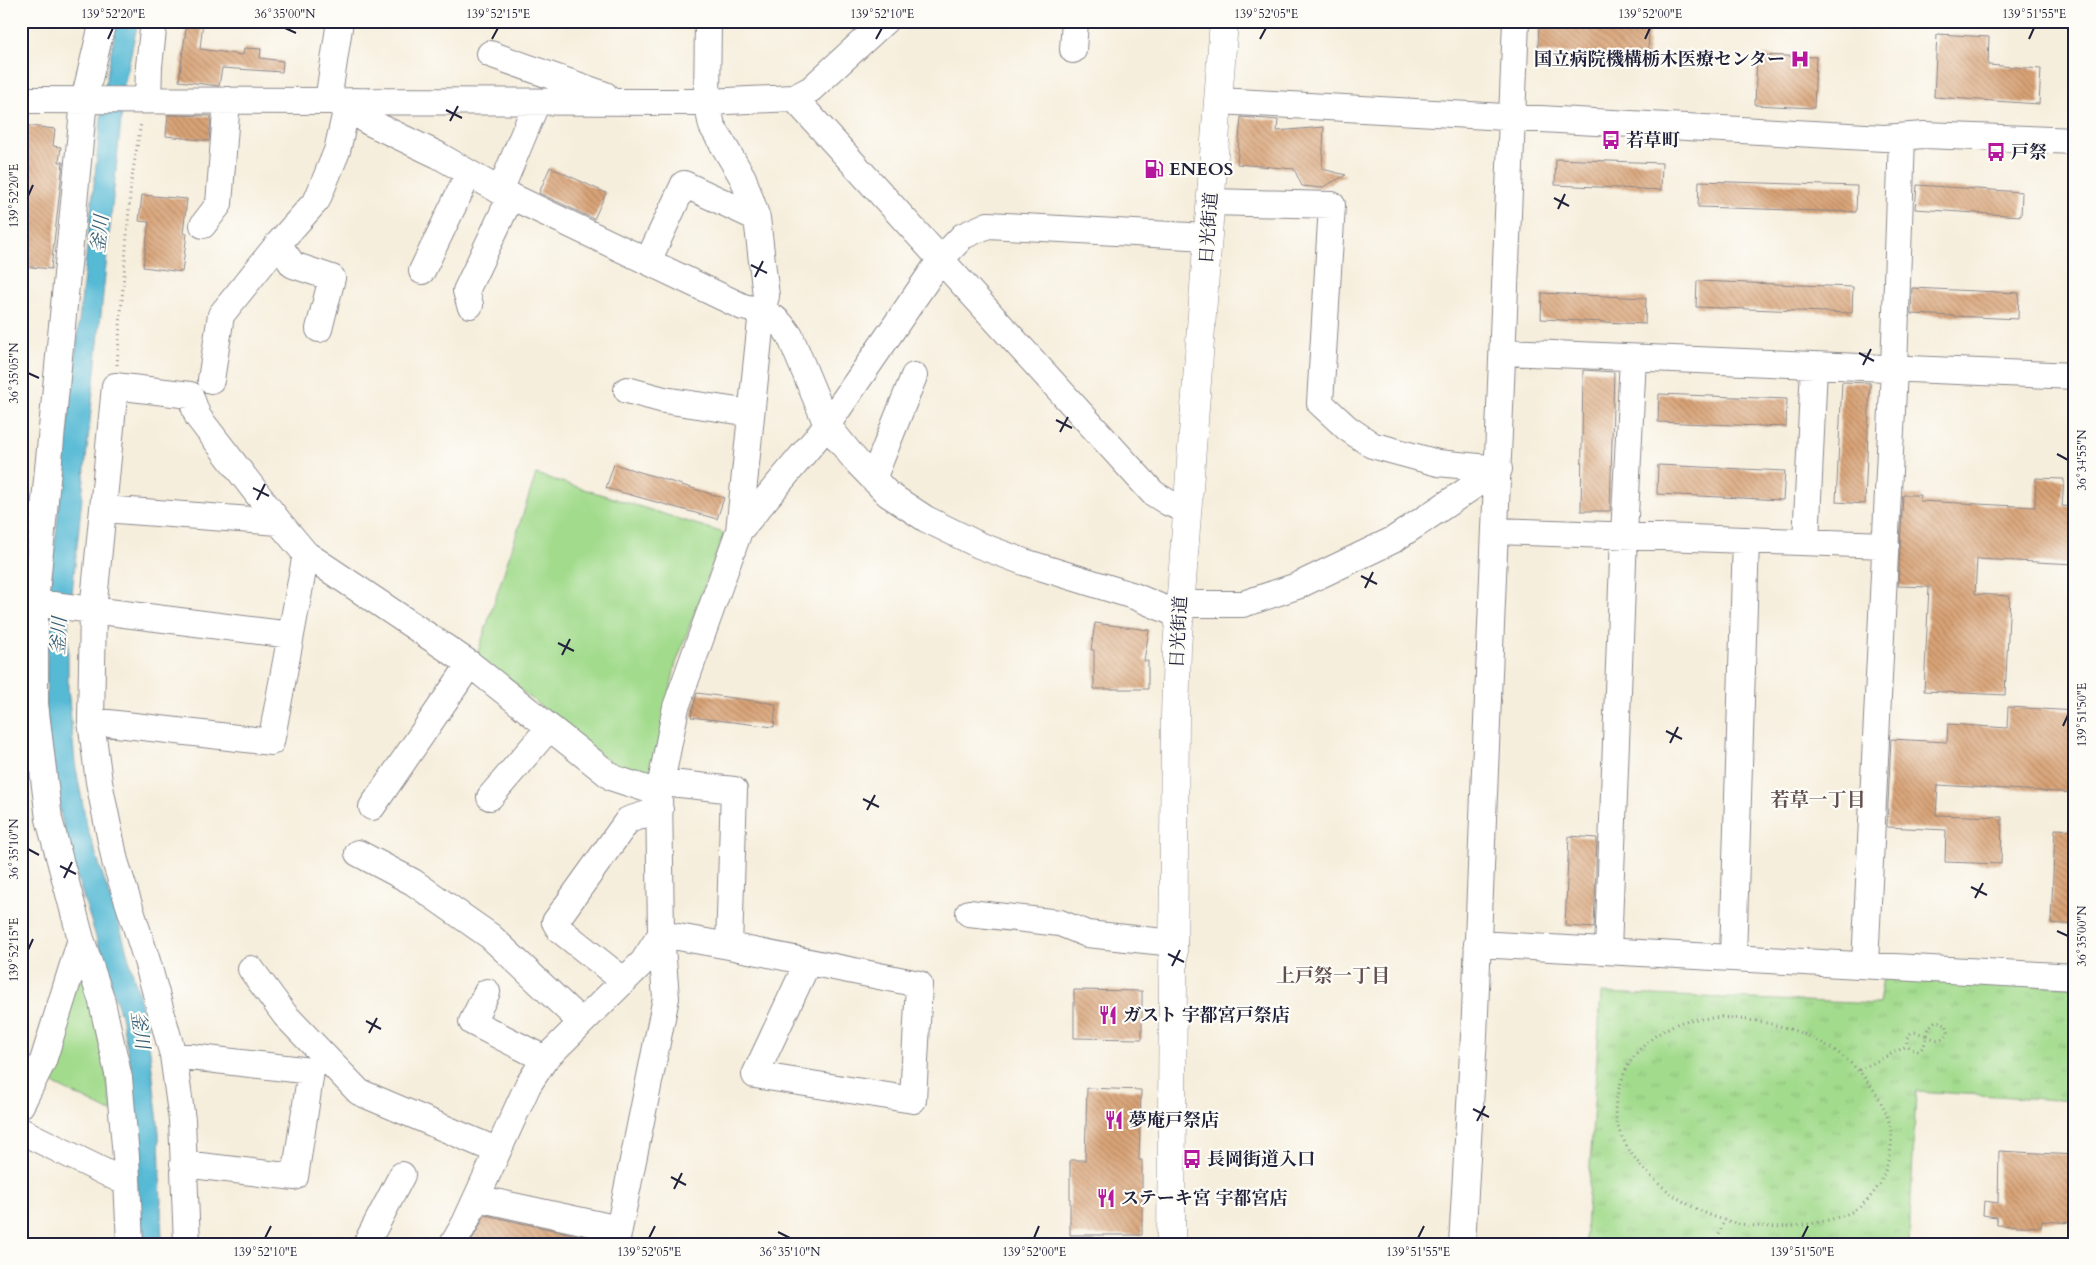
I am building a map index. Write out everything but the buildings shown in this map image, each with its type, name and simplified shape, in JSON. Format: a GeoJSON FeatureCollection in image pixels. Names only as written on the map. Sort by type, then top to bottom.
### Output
{"type":"FeatureCollection","features":[{"type":"Feature","properties":{"kind":"highway","name":"日光街道"},"geometry":{"type":"LineString","coordinates":[[1171,1244],[1175,717],[1180,609],[1224,21]]}},
{"type":"Feature","properties":{"kind":"street"},"geometry":{"type":"LineString","coordinates":[[103,21],[88,100],[33,603],[35,704],[49,819],[81,940],[101,998],[119,1078],[130,1244]]}},
{"type":"Feature","properties":{"kind":"street"},"geometry":{"type":"LineString","coordinates":[[146,100],[154,21]]}},
{"type":"Feature","properties":{"kind":"street"},"geometry":{"type":"LineString","coordinates":[[328,101],[340,21]]}},
{"type":"Feature","properties":{"kind":"street"},"geometry":{"type":"LineString","coordinates":[[477,1198],[618,1236],[666,998],[661,934],[660,795],[676,708],[739,531],[762,311],[766,296],[758,218],[742,178],[712,126],[707,102],[708,21]]}},
{"type":"Feature","properties":{"kind":"street"},"geometry":{"type":"LineString","coordinates":[[21,100],[328,101],[355,106],[537,102],[707,102],[794,98],[811,88],[885,21]]}},
{"type":"Feature","properties":{"kind":"street"},"geometry":{"type":"LineString","coordinates":[[1074,50],[1075,21]]}},
{"type":"Feature","properties":{"kind":"street"},"geometry":{"type":"LineString","coordinates":[[1462,1244],[1499,469],[1516,21]]}},
{"type":"Feature","properties":{"kind":"street"},"geometry":{"type":"LineString","coordinates":[[490,54],[624,102]]}},
{"type":"Feature","properties":{"kind":"street"},"geometry":{"type":"LineString","coordinates":[[794,98],[1153,493],[1169,503],[1187,510]]}},
{"type":"Feature","properties":{"kind":"street"},"geometry":{"type":"LineString","coordinates":[[203,225],[219,204],[227,100]]}},
{"type":"Feature","properties":{"kind":"street"},"geometry":{"type":"LineString","coordinates":[[1218,101],[1884,138],[1924,135],[2075,141]]}},
{"type":"Feature","properties":{"kind":"street"},"geometry":{"type":"LineString","coordinates":[[470,305],[466,292],[506,193],[537,102]]}},
{"type":"Feature","properties":{"kind":"street"},"geometry":{"type":"LineString","coordinates":[[355,106],[369,122],[438,155],[506,193],[743,307],[762,311],[773,316],[781,322],[790,336],[827,425],[857,462],[888,494],[926,519],[972,542],[1024,562],[1180,609],[1243,604],[1297,586],[1393,540],[1499,469]]}},
{"type":"Feature","properties":{"kind":"street"},"geometry":{"type":"LineString","coordinates":[[211,380],[221,315],[278,244],[317,200],[337,151],[344,120],[355,106]]}},
{"type":"Feature","properties":{"kind":"street"},"geometry":{"type":"LineString","coordinates":[[1865,964],[1894,369],[1902,137]]}},
{"type":"Feature","properties":{"kind":"street"},"geometry":{"type":"LineString","coordinates":[[422,271],[469,173]]}},
{"type":"Feature","properties":{"kind":"street"},"geometry":{"type":"LineString","coordinates":[[648,261],[684,184],[758,218]]}},
{"type":"Feature","properties":{"kind":"street"},"geometry":{"type":"LineString","coordinates":[[1211,202],[1332,205],[1320,403],[1347,428],[1372,445],[1438,463],[1499,469]]}},
{"type":"Feature","properties":{"kind":"street"},"geometry":{"type":"LineString","coordinates":[[739,531],[827,425],[941,259],[963,236],[988,225],[1208,237]]}},
{"type":"Feature","properties":{"kind":"street"},"geometry":{"type":"LineString","coordinates":[[278,244],[293,265],[332,278],[319,329]]}},
{"type":"Feature","properties":{"kind":"street"},"geometry":{"type":"LineString","coordinates":[[1504,352],[2075,376]]}},
{"type":"Feature","properties":{"kind":"street"},"geometry":{"type":"LineString","coordinates":[[1608,950],[1624,535],[1633,358]]}},
{"type":"Feature","properties":{"kind":"street"},"geometry":{"type":"LineString","coordinates":[[1806,542],[1814,366]]}},
{"type":"Feature","properties":{"kind":"street"},"geometry":{"type":"LineString","coordinates":[[873,479],[914,376]]}},
{"type":"Feature","properties":{"kind":"street"},"geometry":{"type":"LineString","coordinates":[[187,1244],[182,1120],[174,1055],[147,961],[115,861],[99,782],[91,721],[89,610],[103,509],[115,386],[190,395],[198,417],[306,554],[470,664],[613,778],[660,795],[734,790],[729,946]]}},
{"type":"Feature","properties":{"kind":"street"},"geometry":{"type":"LineString","coordinates":[[627,390],[664,400],[751,413]]}},
{"type":"Feature","properties":{"kind":"street"},"geometry":{"type":"LineString","coordinates":[[103,509],[279,522]]}},
{"type":"Feature","properties":{"kind":"street"},"geometry":{"type":"LineString","coordinates":[[1496,531],[1886,545]]}},
{"type":"Feature","properties":{"kind":"street"},"geometry":{"type":"LineString","coordinates":[[1733,957],[1746,540]]}},
{"type":"Feature","properties":{"kind":"street"},"geometry":{"type":"LineString","coordinates":[[91,721],[272,742],[306,554]]}},
{"type":"Feature","properties":{"kind":"street"},"geometry":{"type":"LineString","coordinates":[[33,603],[291,635]]}},
{"type":"Feature","properties":{"kind":"street"},"geometry":{"type":"LineString","coordinates":[[372,807],[470,664]]}},
{"type":"Feature","properties":{"kind":"street"},"geometry":{"type":"LineString","coordinates":[[490,797],[549,728]]}},
{"type":"Feature","properties":{"kind":"street"},"geometry":{"type":"LineString","coordinates":[[624,981],[560,930],[555,922],[628,820],[660,795]]}},
{"type":"Feature","properties":{"kind":"street"},"geometry":{"type":"LineString","coordinates":[[358,853],[413,882],[490,936],[581,1022]]}},
{"type":"Feature","properties":{"kind":"street"},"geometry":{"type":"LineString","coordinates":[[969,913],[1060,923],[1087,934],[1174,943]]}},
{"type":"Feature","properties":{"kind":"street"},"geometry":{"type":"LineString","coordinates":[[661,934],[729,946],[919,984],[913,1100],[754,1074],[808,962]]}},
{"type":"Feature","properties":{"kind":"street"},"geometry":{"type":"LineString","coordinates":[[453,1244],[477,1198],[528,1085],[545,1059],[643,962],[661,934]]}},
{"type":"Feature","properties":{"kind":"street"},"geometry":{"type":"LineString","coordinates":[[21,1106],[43,1061],[81,940]]}},
{"type":"Feature","properties":{"kind":"street"},"geometry":{"type":"LineString","coordinates":[[1477,944],[2075,977]]}},
{"type":"Feature","properties":{"kind":"street"},"geometry":{"type":"LineString","coordinates":[[251,969],[285,1015],[359,1092],[498,1151]]}},
{"type":"Feature","properties":{"kind":"street"},"geometry":{"type":"LineString","coordinates":[[487,992],[472,1022],[545,1059]]}},
{"type":"Feature","properties":{"kind":"street"},"geometry":{"type":"LineString","coordinates":[[174,1055],[311,1071],[295,1177],[183,1164]]}},
{"type":"Feature","properties":{"kind":"street"},"geometry":{"type":"LineString","coordinates":[[21,1131],[127,1183]]}},
{"type":"Feature","properties":{"kind":"street"},"geometry":{"type":"LineString","coordinates":[[366,1244],[402,1175]]}},
{"type":"Feature","properties":{"kind":"path"},"geometry":{"type":"LineString","coordinates":[[115,386],[131,183],[139,130],[146,100]]}},
{"type":"Feature","properties":{"kind":"path"},"geometry":{"type":"LineString","coordinates":[[1721,1017],[1765,1021],[1798,1031],[1834,1050],[1859,1070],[1884,1108],[1892,1131],[1888,1167],[1875,1192],[1855,1211],[1826,1221],[1791,1227],[1756,1226],[1724,1220],[1685,1203],[1655,1181],[1638,1163],[1624,1141],[1615,1118],[1618,1089],[1629,1061],[1649,1041],[1679,1023],[1721,1017]]}},
{"type":"Feature","properties":{"kind":"path"},"geometry":{"type":"LineString","coordinates":[[1927,1036],[1916,1032],[1911,1033],[1906,1040],[1907,1046],[1910,1049],[1919,1051],[1923,1048],[1927,1036],[1932,1023],[1936,1021],[1946,1024],[1948,1032],[1942,1039],[1938,1040],[1927,1036]]}},
{"type":"Feature","properties":{"kind":"path"},"geometry":{"type":"LineString","coordinates":[[1859,1070],[1907,1046]]}},
{"type":"Feature","properties":{"kind":"path"},"geometry":{"type":"LineString","coordinates":[[1716,1244],[1724,1220]]}},
{"type":"Feature","properties":{"kind":"green space"},"geometry":{"type":"Polygon","coordinates":[[[536,474],[724,533],[675,666],[652,780],[609,761],[477,655],[536,474]]]}},
{"type":"Feature","properties":{"kind":"green space"},"geometry":{"type":"Polygon","coordinates":[[[75,977],[88,984],[113,1113],[42,1078],[75,977]]]}},
{"type":"Feature","properties":{"kind":"green space"},"geometry":{"type":"Polygon","coordinates":[[[1883,977],[2075,987],[2075,1101],[1916,1091],[1909,1244],[1585,1244],[1601,993],[1879,1004],[1883,977]]]}},
{"type":"Feature","properties":{"kind":"water"},"geometry":{"type":"Polygon","coordinates":[[[117,21],[138,21],[124,86],[105,86],[117,21]]]}},
{"type":"Feature","properties":{"kind":"water","name":"釜川"},"geometry":{"type":"Polygon","coordinates":[[[102,110],[122,111],[72,594],[50,589],[102,110]]]}},
{"type":"Feature","properties":{"kind":"water","name":"釜川"},"geometry":{"type":"Polygon","coordinates":[[[48,611],[68,615],[68,688],[75,763],[87,827],[122,934],[147,1025],[159,1132],[162,1244],[140,1244],[133,1079],[121,1016],[66,842],[55,785],[46,713],[48,611]]]}},
{"type":"Feature","properties":{"kind":"place","name":"国立病院機構栃木医療センター"},"geometry":{"type":"Point","coordinates":[1800,59]}},
{"type":"Feature","properties":{"kind":"place","name":"若草町"},"geometry":{"type":"Point","coordinates":[1611,140]}},
{"type":"Feature","properties":{"kind":"place","name":"戸祭"},"geometry":{"type":"Point","coordinates":[1996,152]}},
{"type":"Feature","properties":{"kind":"place","name":"ENEOS"},"geometry":{"type":"Point","coordinates":[1154,169]}},
{"type":"Feature","properties":{"kind":"place","name":"ガスト 宇都宮戸祭店"},"geometry":{"type":"Point","coordinates":[1108,1015]}},
{"type":"Feature","properties":{"kind":"place","name":"夢庵戸祭店"},"geometry":{"type":"Point","coordinates":[1114,1120]}},
{"type":"Feature","properties":{"kind":"place","name":"長岡街道入口"},"geometry":{"type":"Point","coordinates":[1192,1159]}},
{"type":"Feature","properties":{"kind":"place","name":"ステーキ宮 宇都宮店"},"geometry":{"type":"Point","coordinates":[1106,1198]}},
{"type":"Feature","properties":{"kind":"district","name":"若草一丁目"},"geometry":{"type":"Point","coordinates":[1818,800]}},
{"type":"Feature","properties":{"kind":"district","name":"上戸祭一丁目"},"geometry":{"type":"Point","coordinates":[1333,976]}}]}
